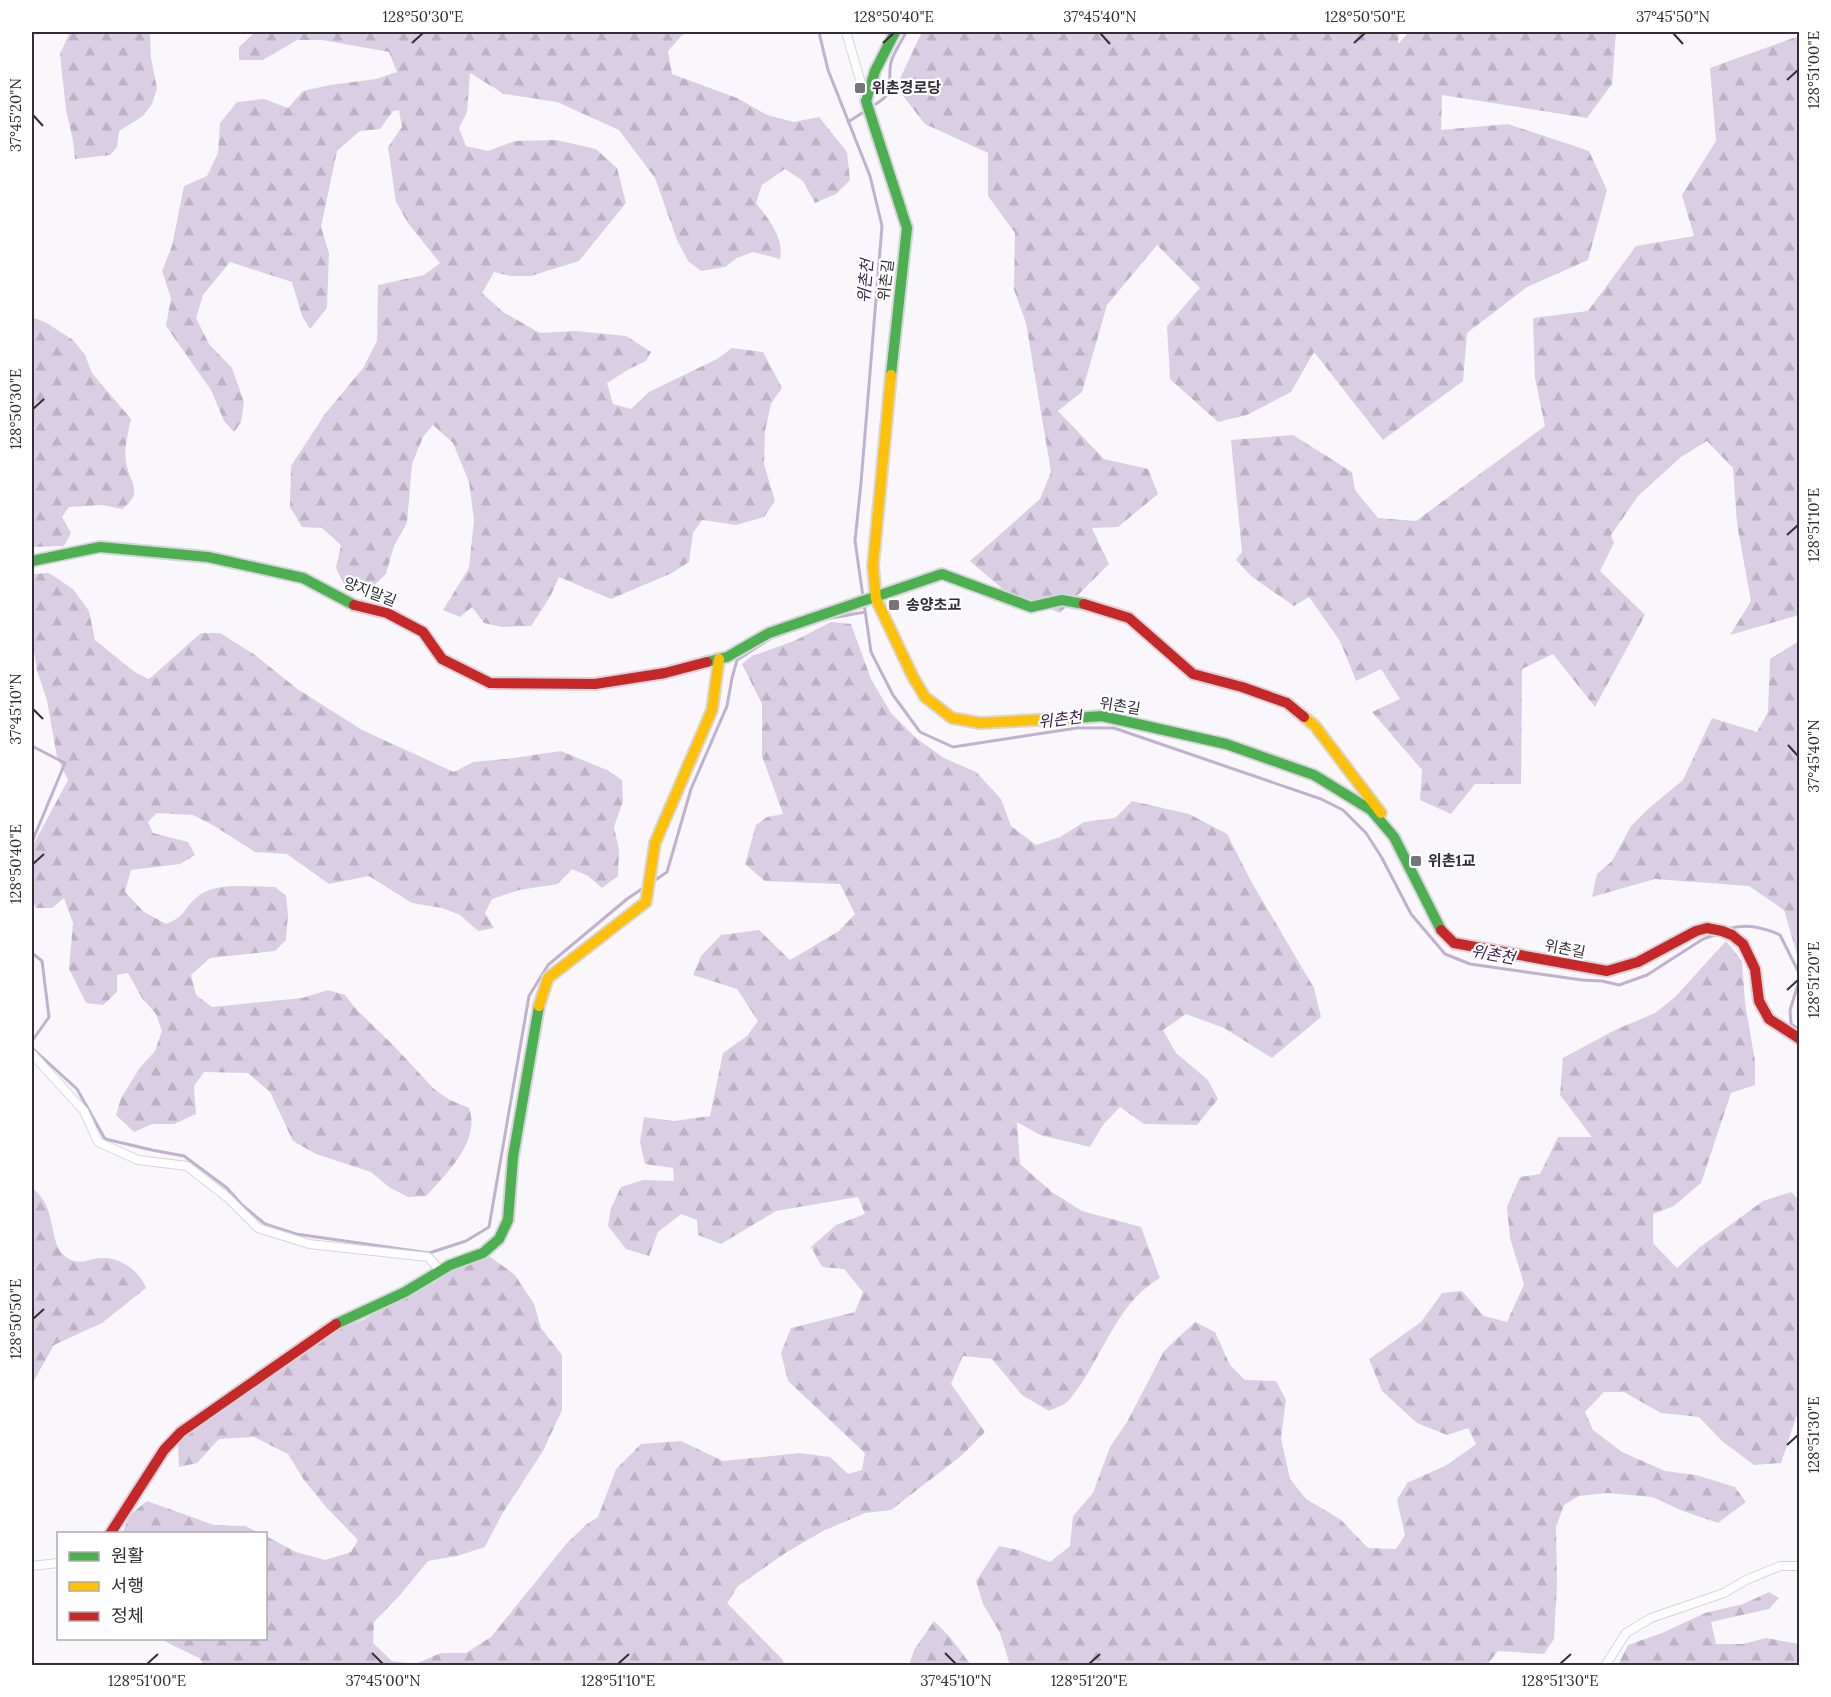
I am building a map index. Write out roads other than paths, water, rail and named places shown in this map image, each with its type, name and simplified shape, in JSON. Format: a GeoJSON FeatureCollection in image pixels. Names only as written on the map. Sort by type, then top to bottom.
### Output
{"type":"FeatureCollection","features":[{"type":"Feature","properties":{"kind":"street","name":"위촌길"},"geometry":{"type":"LineString","coordinates":[[846,32],[907,228],[894,337],[873,566],[873,599],[912,677],[925,697],[952,718],[980,723],[1102,716],[1226,744],[1314,775],[1371,810],[1394,837],[1439,928],[1454,944],[1607,972],[1638,962],[1696,931],[1707,928],[1732,935],[1743,944],[1755,969],[1759,1001],[1769,1019],[1800,1039]]}},
{"type":"Feature","properties":{"kind":"street"},"geometry":{"type":"LineString","coordinates":[[866,101],[875,71],[895,32]]}},
{"type":"Feature","properties":{"kind":"street","name":"양지말길"},"geometry":{"type":"LineString","coordinates":[[32,561],[100,547],[208,558],[303,578],[353,605],[387,613],[423,632],[442,659],[490,683],[595,684],[665,673],[727,657],[769,633],[942,574],[1031,607],[1062,600],[1092,606],[1129,618],[1193,674],[1242,687],[1287,703],[1315,726],[1383,816],[1386,828]]}},
{"type":"Feature","properties":{"kind":"street"},"geometry":{"type":"LineString","coordinates":[[111,1532],[164,1450],[181,1432],[329,1328],[405,1292],[440,1270],[483,1253],[504,1231],[508,1220],[513,1157],[526,1074],[540,1000],[548,978],[646,902],[655,843],[712,710],[719,659]]}},
{"type":"Feature","properties":{"kind":"street"},"geometry":{"type":"LineString","coordinates":[[32,1054],[84,1111],[98,1142],[138,1160],[187,1166],[228,1198],[258,1228],[309,1244],[428,1257],[440,1270]]}},
{"type":"Feature","properties":{"kind":"street"},"geometry":{"type":"LineString","coordinates":[[32,1566],[57,1563]]}},
{"type":"Feature","properties":{"kind":"street"},"geometry":{"type":"LineString","coordinates":[[1605,1665],[1626,1633],[1651,1618],[1724,1593],[1746,1580],[1780,1566],[1800,1566]]}},
{"type":"Feature","properties":{"kind":"waterway","name":"위촌천"},"geometry":{"type":"LineString","coordinates":[[819,32],[828,70],[870,176],[882,226],[855,541],[871,652],[893,695],[920,732],[953,747],[1077,728],[1114,728],[1321,799],[1343,810],[1366,833],[1382,858],[1411,914],[1445,954],[1470,964],[1619,985],[1647,975],[1703,939],[1717,934]]}},
{"type":"Feature","properties":{"kind":"waterway"},"geometry":{"type":"LineString","coordinates":[[876,104],[890,90],[891,62],[906,32]]}},
{"type":"Feature","properties":{"kind":"waterway"},"geometry":{"type":"LineString","coordinates":[[848,122],[862,113]]}},
{"type":"Feature","properties":{"kind":"waterway"},"geometry":{"type":"LineString","coordinates":[[826,619],[865,612]]}},
{"type":"Feature","properties":{"kind":"waterway"},"geometry":{"type":"LineString","coordinates":[[651,883],[667,872],[691,789],[727,706],[737,660],[773,637],[786,633]]}},
{"type":"Feature","properties":{"kind":"waterway"},"geometry":{"type":"LineString","coordinates":[[32,746],[65,763],[32,842]]}},
{"type":"Feature","properties":{"kind":"waterway"},"geometry":{"type":"LineString","coordinates":[[32,1048],[77,1089],[105,1139],[184,1156],[227,1188],[242,1205],[265,1224],[296,1234],[429,1253],[466,1241],[489,1227],[529,996],[548,965],[627,899],[646,886]]}},
{"type":"Feature","properties":{"kind":"waterway","name":"위촌천"},"geometry":{"type":"LineString","coordinates":[[1728,929],[1741,926],[1754,927],[1780,935],[1800,975]]}},
{"type":"Feature","properties":{"kind":"waterway"},"geometry":{"type":"LineString","coordinates":[[32,953],[42,961],[49,1017],[32,1041]]}},
{"type":"Feature","properties":{"kind":"waterway","name":"위촌천"},"geometry":{"type":"LineString","coordinates":[[1800,978],[1790,1010],[1791,1024],[1800,1030]]}},
{"type":"Feature","properties":{"kind":"place","name":"위촌경로당"},"geometry":{"type":"Point","coordinates":[860,88]}},
{"type":"Feature","properties":{"kind":"place","name":"송양초교"},"geometry":{"type":"Point","coordinates":[894,605]}},
{"type":"Feature","properties":{"kind":"place","name":"위촌1교"},"geometry":{"type":"Point","coordinates":[1416,861]}}]}
